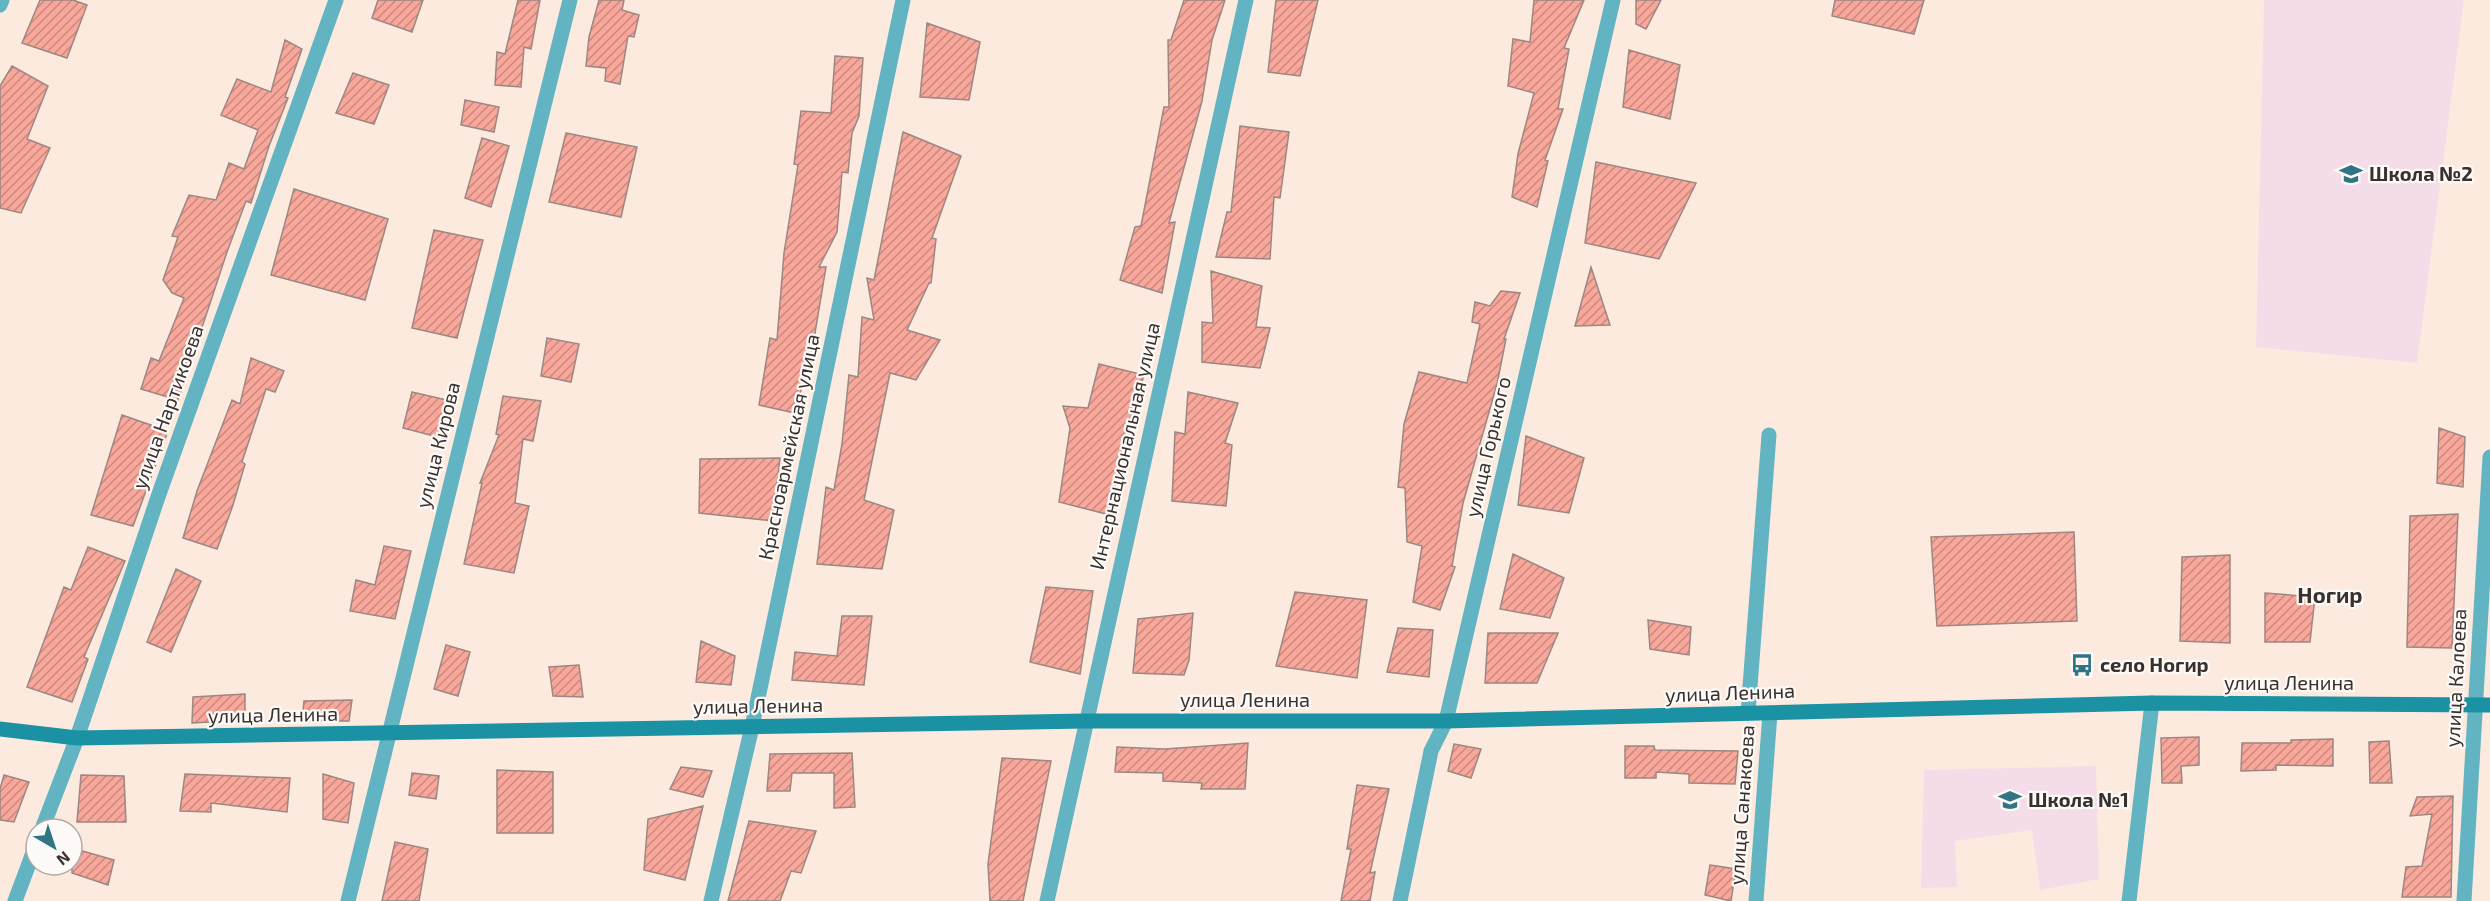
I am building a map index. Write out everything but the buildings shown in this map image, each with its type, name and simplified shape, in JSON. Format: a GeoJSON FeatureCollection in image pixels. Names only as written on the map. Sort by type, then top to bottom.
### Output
{"type":"FeatureCollection","features":[{"type":"Feature","properties":{"kind":"street"},"geometry":{"type":"LineString","coordinates":[[0,5],[2,0]]}},
{"type":"Feature","properties":{"kind":"street","name":"улица Нартикоева"},"geometry":{"type":"LineString","coordinates":[[47,817],[77,738],[159,494],[336,0]]}},
{"type":"Feature","properties":{"kind":"street","name":"улица Кирова"},"geometry":{"type":"LineString","coordinates":[[348,901],[570,0]]}},
{"type":"Feature","properties":{"kind":"street","name":"Красноармейская улица"},"geometry":{"type":"LineString","coordinates":[[711,901],[752,727],[903,0]]}},
{"type":"Feature","properties":{"kind":"street","name":"Интернациональная улица"},"geometry":{"type":"LineString","coordinates":[[1047,901],[1246,0]]}},
{"type":"Feature","properties":{"kind":"street","name":"улица Горького"},"geometry":{"type":"LineString","coordinates":[[1400,901],[1431,750],[1446,722],[1613,0]]}},
{"type":"Feature","properties":{"kind":"street"},"geometry":{"type":"LineString","coordinates":[[1748,713],[1769,435]]}},
{"type":"Feature","properties":{"kind":"street","name":"улица Калоева"},"geometry":{"type":"LineString","coordinates":[[2464,901],[2483,705],[2490,457]]}},
{"type":"Feature","properties":{"kind":"street"},"geometry":{"type":"LineString","coordinates":[[2129,901],[2152,703]]}},
{"type":"Feature","properties":{"kind":"street","name":"улица Ленина"},"geometry":{"type":"LineString","coordinates":[[0,729],[77,738],[1085,721],[1446,722],[2152,703],[2483,705]]}},
{"type":"Feature","properties":{"kind":"street","name":"улица Санакоева"},"geometry":{"type":"LineString","coordinates":[[1756,901],[1770,713]]}},
{"type":"Feature","properties":{"kind":"street"},"geometry":{"type":"LineString","coordinates":[[15,901],[24,877]]}},
{"type":"Feature","properties":{"kind":"shaded area","name":"Школа №2"},"geometry":{"type":"Polygon","coordinates":[[[2264,0],[2464,0],[2417,363],[2256,347],[2264,0]]]}},
{"type":"Feature","properties":{"kind":"shaded area","name":"Школа №1"},"geometry":{"type":"Polygon","coordinates":[[[2096,766],[2099,879],[2040,890],[2032,830],[1955,841],[1957,887],[1921,888],[1924,770],[2096,766]]]}},
{"type":"Feature","properties":{"kind":"place","name":"Школа №2"},"geometry":{"type":"Point","coordinates":[2351,174]}},
{"type":"Feature","properties":{"kind":"place","name":"село Ногир"},"geometry":{"type":"Point","coordinates":[2082,665]}},
{"type":"Feature","properties":{"kind":"place","name":"Школа №1"},"geometry":{"type":"Point","coordinates":[2010,800]}},
{"type":"Feature","properties":{"kind":"district","name":"Ногир"},"geometry":{"type":"Point","coordinates":[2330,595]}}]}
